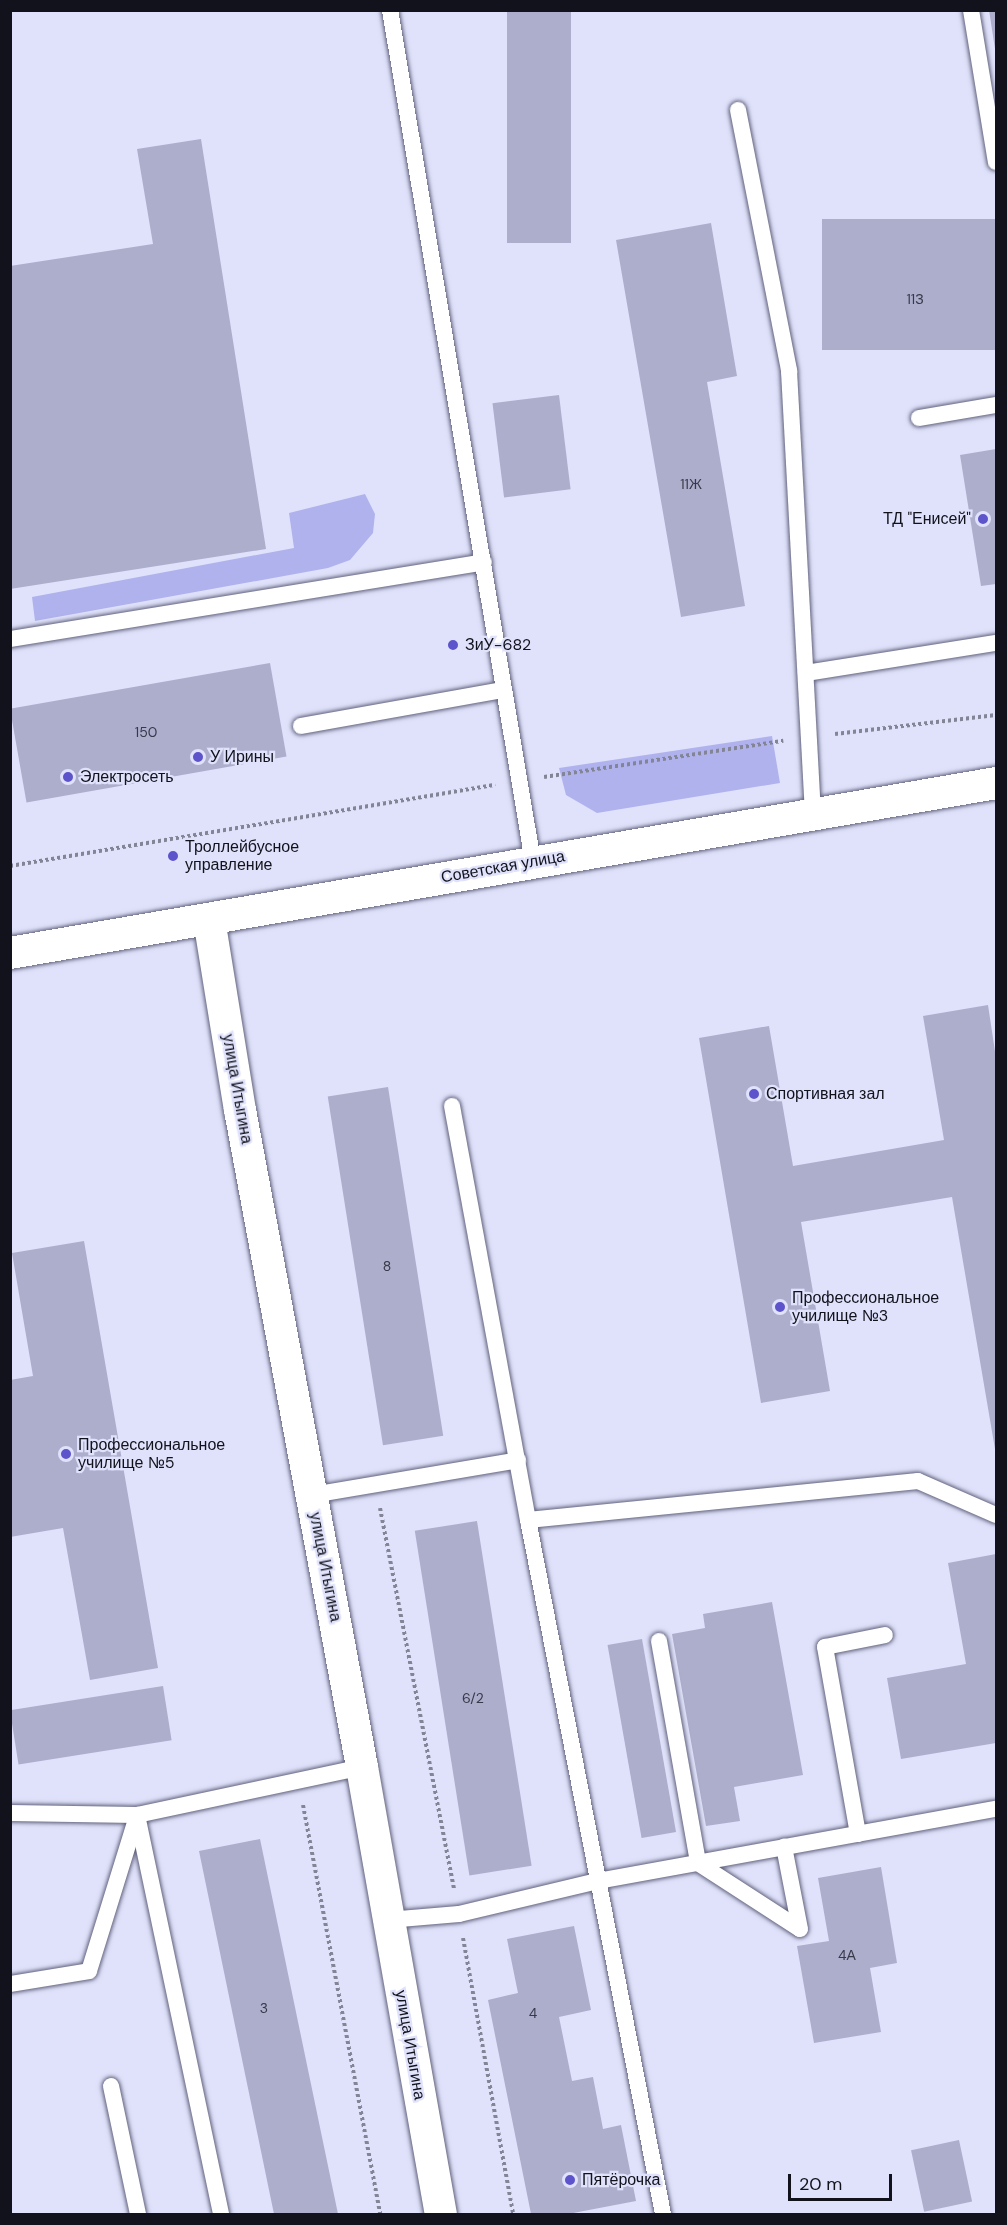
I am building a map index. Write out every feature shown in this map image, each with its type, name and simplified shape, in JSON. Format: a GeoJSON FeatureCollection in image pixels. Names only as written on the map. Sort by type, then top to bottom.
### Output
{"type":"FeatureCollection","features":[{"type":"Feature","properties":{"kind":"street","name":"Советская улица"},"geometry":{"type":"LineString","coordinates":[[10,953],[996,783]]}},
{"type":"Feature","properties":{"kind":"street","name":"улица Итыгина"},"geometry":{"type":"LineString","coordinates":[[209,919],[240,1110],[362,1767],[441,2214]]}},
{"type":"Feature","properties":{"kind":"lane"},"geometry":{"type":"LineString","coordinates":[[390,10],[534,862]]}},
{"type":"Feature","properties":{"kind":"lane"},"geometry":{"type":"LineString","coordinates":[[971,10],[996,162]]}},
{"type":"Feature","properties":{"kind":"lane"},"geometry":{"type":"LineString","coordinates":[[738,110],[789,370],[813,813]]}},
{"type":"Feature","properties":{"kind":"lane"},"geometry":{"type":"LineString","coordinates":[[919,418],[996,405]]}},
{"type":"Feature","properties":{"kind":"lane"},"geometry":{"type":"LineString","coordinates":[[10,639],[484,561]]}},
{"type":"Feature","properties":{"kind":"lane"},"geometry":{"type":"LineString","coordinates":[[806,674],[996,643]]}},
{"type":"Feature","properties":{"kind":"lane"},"geometry":{"type":"LineString","coordinates":[[301,726],[504,690]]}},
{"type":"Feature","properties":{"kind":"lane"},"geometry":{"type":"LineString","coordinates":[[452,1106],[528,1520],[663,2214]]}},
{"type":"Feature","properties":{"kind":"lane"},"geometry":{"type":"LineString","coordinates":[[312,1495],[518,1460]]}},
{"type":"Feature","properties":{"kind":"lane"},"geometry":{"type":"LineString","coordinates":[[528,1520],[918,1481],[996,1515]]}},
{"type":"Feature","properties":{"kind":"lane"},"geometry":{"type":"LineString","coordinates":[[858,1834],[825,1647],[885,1635]]}},
{"type":"Feature","properties":{"kind":"lane"},"geometry":{"type":"LineString","coordinates":[[659,1641],[698,1863],[800,1929],[784,1847]]}},
{"type":"Feature","properties":{"kind":"lane"},"geometry":{"type":"LineString","coordinates":[[10,1813],[137,1815],[362,1767]]}},
{"type":"Feature","properties":{"kind":"lane"},"geometry":{"type":"LineString","coordinates":[[388,1920],[459,1914],[598,1881],[996,1809]]}},
{"type":"Feature","properties":{"kind":"lane"},"geometry":{"type":"LineString","coordinates":[[10,1984],[89,1971],[137,1815]]}},
{"type":"Feature","properties":{"kind":"lane"},"geometry":{"type":"LineString","coordinates":[[137,1815],[221,2214]]}},
{"type":"Feature","properties":{"kind":"lane"},"geometry":{"type":"LineString","coordinates":[[111,2086],[138,2214]]}},
{"type":"Feature","properties":{"kind":"path"},"geometry":{"type":"LineString","coordinates":[[376,1485],[459,1914],[513,2214]]}},
{"type":"Feature","properties":{"kind":"path"},"geometry":{"type":"LineString","coordinates":[[298,1779],[380,2214]]}},
{"type":"Feature","properties":{"kind":"shaded area"},"geometry":{"type":"Polygon","coordinates":[[[365,494],[375,514],[373,533],[350,560],[328,568],[35,621],[32,597],[294,548],[289,513],[365,494]]]}},
{"type":"Feature","properties":{"kind":"shaded area"},"geometry":{"type":"Polygon","coordinates":[[[772,736],[780,783],[597,813],[566,795],[559,768],[772,736]]]}},
{"type":"Feature","properties":{"kind":"building"},"geometry":{"type":"Polygon","coordinates":[[[507,10],[571,10],[571,243],[507,243],[507,10]]]}},
{"type":"Feature","properties":{"kind":"building"},"geometry":{"type":"Polygon","coordinates":[[[989,10],[996,10],[996,49],[995,49],[989,10]]]}},
{"type":"Feature","properties":{"kind":"building"},"geometry":{"type":"Polygon","coordinates":[[[201,139],[266,549],[10,589],[10,266],[153,244],[137,149],[201,139]]]}},
{"type":"Feature","properties":{"kind":"building"},"geometry":{"type":"Polygon","coordinates":[[[822,219],[996,219],[996,350],[822,350],[822,219]]]}},
{"type":"Feature","properties":{"kind":"building"},"geometry":{"type":"Polygon","coordinates":[[[711,223],[737,376],[707,382],[745,606],[681,617],[616,240],[711,223]]]}},
{"type":"Feature","properties":{"kind":"building"},"geometry":{"type":"Polygon","coordinates":[[[559,395],[571,489],[504,497],[492,403],[559,395]]]}},
{"type":"Feature","properties":{"kind":"building","name":"ТД \"Енисей\""},"geometry":{"type":"Polygon","coordinates":[[[996,449],[996,584],[981,586],[960,455],[996,449]]]}},
{"type":"Feature","properties":{"kind":"building"},"geometry":{"type":"Polygon","coordinates":[[[270,663],[286,757],[27,802],[10,709],[270,663]]]}},
{"type":"Feature","properties":{"kind":"building","name":"Профессиональное училище №3"},"geometry":{"type":"Polygon","coordinates":[[[988,1005],[996,1058],[996,1455],[952,1197],[801,1222],[830,1391],[761,1403],[699,1038],[769,1026],[793,1166],[944,1140],[923,1016],[988,1005]]]}},
{"type":"Feature","properties":{"kind":"building"},"geometry":{"type":"Polygon","coordinates":[[[388,1087],[443,1436],[383,1445],[328,1097],[388,1087]]]}},
{"type":"Feature","properties":{"kind":"building","name":"Профессиональное училище №5"},"geometry":{"type":"Polygon","coordinates":[[[84,1241],[158,1668],[90,1680],[63,1528],[10,1537],[10,1380],[33,1376],[12,1253],[84,1241]]]}},
{"type":"Feature","properties":{"kind":"building"},"geometry":{"type":"Polygon","coordinates":[[[477,1521],[532,1866],[469,1876],[415,1531],[477,1521]]]}},
{"type":"Feature","properties":{"kind":"building"},"geometry":{"type":"Polygon","coordinates":[[[996,1554],[996,1743],[901,1759],[887,1678],[966,1664],[948,1563],[996,1554]]]}},
{"type":"Feature","properties":{"kind":"building"},"geometry":{"type":"Polygon","coordinates":[[[772,1602],[803,1775],[734,1787],[740,1821],[706,1826],[672,1634],[705,1628],[703,1614],[772,1602]]]}},
{"type":"Feature","properties":{"kind":"building"},"geometry":{"type":"Polygon","coordinates":[[[642,1639],[676,1832],[642,1838],[608,1645],[642,1639]]]}},
{"type":"Feature","properties":{"kind":"building"},"geometry":{"type":"Polygon","coordinates":[[[163,1686],[172,1740],[19,1765],[10,1710],[163,1686]]]}},
{"type":"Feature","properties":{"kind":"building"},"geometry":{"type":"Polygon","coordinates":[[[260,1839],[338,2214],[274,2214],[269,2190],[199,1851],[260,1839]]]}},
{"type":"Feature","properties":{"kind":"building"},"geometry":{"type":"Polygon","coordinates":[[[881,1867],[897,1963],[870,1968],[881,2032],[814,2043],[797,1946],[829,1941],[818,1878],[881,1867]]]}},
{"type":"Feature","properties":{"kind":"building"},"geometry":{"type":"Polygon","coordinates":[[[574,1926],[591,2010],[559,2017],[572,2081],[593,2077],[603,2129],[621,2125],[636,2201],[568,2214],[531,2214],[488,2000],[518,1993],[507,1939],[574,1926]]]}},
{"type":"Feature","properties":{"kind":"building"},"geometry":{"type":"Polygon","coordinates":[[[959,2140],[972,2202],[924,2212],[911,2150],[959,2140]]]}},
{"type":"Feature","properties":{"kind":"place","name":"ТД \"Енисей\""},"geometry":{"type":"Point","coordinates":[983,519]}},
{"type":"Feature","properties":{"kind":"place","name":"ЗиУ-682"},"geometry":{"type":"Point","coordinates":[453,645]}},
{"type":"Feature","properties":{"kind":"place","name":"У Ирины"},"geometry":{"type":"Point","coordinates":[198,757]}},
{"type":"Feature","properties":{"kind":"place","name":"Электросеть"},"geometry":{"type":"Point","coordinates":[68,777]}},
{"type":"Feature","properties":{"kind":"place","name":"Троллейбусное управление"},"geometry":{"type":"Point","coordinates":[173,856]}},
{"type":"Feature","properties":{"kind":"place","name":"Спортивная зал"},"geometry":{"type":"Point","coordinates":[754,1094]}},
{"type":"Feature","properties":{"kind":"place","name":"Профессиональное училище №3"},"geometry":{"type":"Point","coordinates":[780,1307]}},
{"type":"Feature","properties":{"kind":"place","name":"Профессиональное училище №5"},"geometry":{"type":"Point","coordinates":[66,1454]}},
{"type":"Feature","properties":{"kind":"place","name":"Пятёрочка"},"geometry":{"type":"Point","coordinates":[570,2180]}}]}
